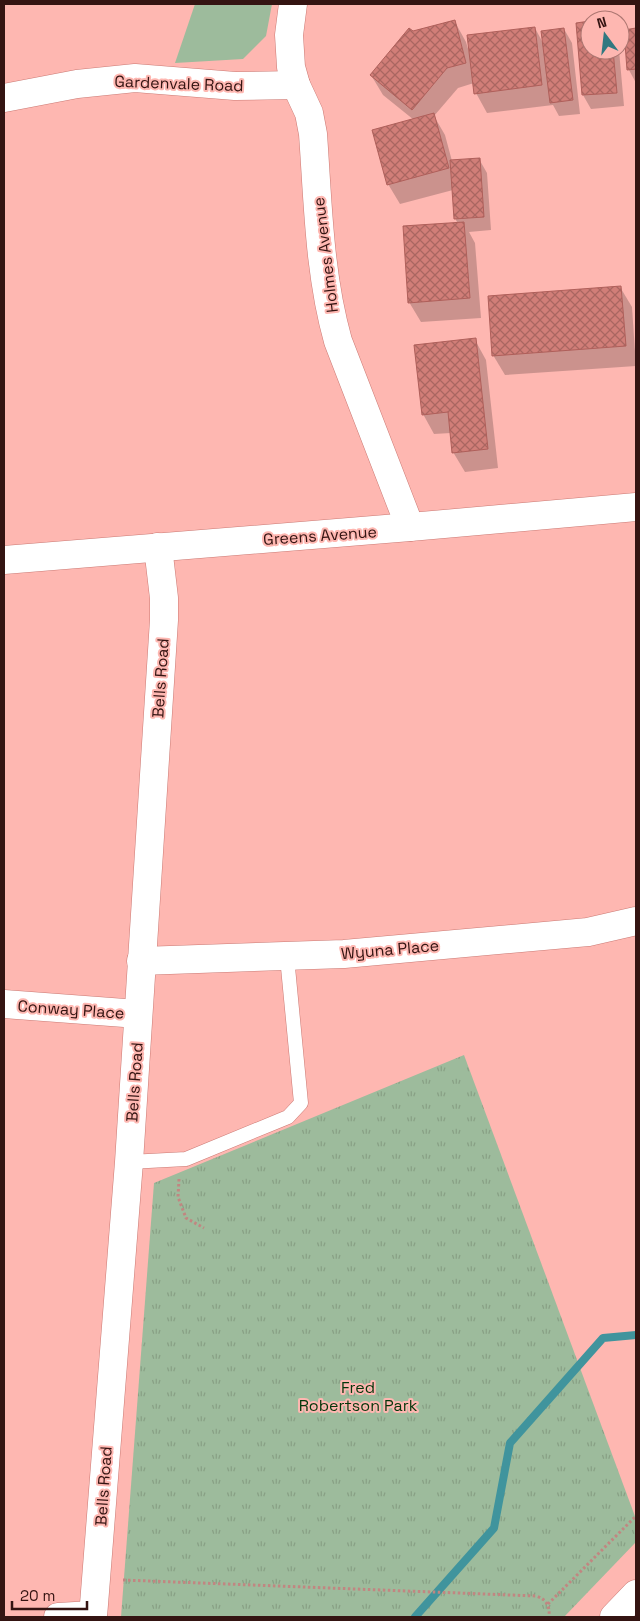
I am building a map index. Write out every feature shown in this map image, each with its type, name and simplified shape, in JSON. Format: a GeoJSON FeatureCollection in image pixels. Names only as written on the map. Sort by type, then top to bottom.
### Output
{"type":"FeatureCollection","features":[{"type":"Feature","properties":{"kind":"street","name":"Holmes Avenue"},"geometry":{"type":"LineString","coordinates":[[293,4],[290,16],[289,51],[296,85],[309,113],[313,134],[324,276],[329,310],[338,341],[410,528]]}},
{"type":"Feature","properties":{"kind":"street","name":"Gardenvale Road"},"geometry":{"type":"LineString","coordinates":[[4,98],[92,82],[135,78],[236,86],[296,85]]}},
{"type":"Feature","properties":{"kind":"street","name":"Greens Avenue"},"geometry":{"type":"LineString","coordinates":[[4,560],[410,528],[636,507]]}},
{"type":"Feature","properties":{"kind":"street","name":"Bells Road"},"geometry":{"type":"LineString","coordinates":[[93,1616],[129,1162],[164,620],[164,591],[158,547]]}},
{"type":"Feature","properties":{"kind":"street","name":"Wyuna Place"},"geometry":{"type":"LineString","coordinates":[[141,961],[344,954],[588,932],[636,921]]}},
{"type":"Feature","properties":{"kind":"street","name":"Conway Place"},"geometry":{"type":"LineString","coordinates":[[4,1004],[138,1014]]}},
{"type":"Feature","properties":{"kind":"street"},"geometry":{"type":"LineString","coordinates":[[614,1617],[636,1594]]}},
{"type":"Feature","properties":{"kind":"street"},"geometry":{"type":"LineString","coordinates":[[58,1617],[93,1616]]}},
{"type":"Feature","properties":{"kind":"lane"},"geometry":{"type":"LineString","coordinates":[[129,1162],[186,1159],[288,1117],[302,1103],[287,957]]}},
{"type":"Feature","properties":{"kind":"path"},"geometry":{"type":"LineString","coordinates":[[179,1174],[178,1198],[186,1218],[204,1228]]}},
{"type":"Feature","properties":{"kind":"path"},"geometry":{"type":"LineString","coordinates":[[548,1604],[636,1516]]}},
{"type":"Feature","properties":{"kind":"path"},"geometry":{"type":"LineString","coordinates":[[121,1580],[536,1596],[541,1597],[548,1604],[549,1617]]}},
{"type":"Feature","properties":{"kind":"green space"},"geometry":{"type":"Polygon","coordinates":[[[195,4],[272,4],[266,36],[243,59],[175,63],[195,4]]]}},
{"type":"Feature","properties":{"kind":"green space","name":"Fred Robertson Park"},"geometry":{"type":"Polygon","coordinates":[[[464,1055],[636,1519],[636,1542],[564,1617],[121,1617],[154,1183],[464,1055]]]}},
{"type":"Feature","properties":{"kind":"building"},"geometry":{"type":"Polygon","coordinates":[[[455,20],[466,63],[447,68],[412,110],[370,75],[409,28],[413,31],[455,20]]]}},
{"type":"Feature","properties":{"kind":"building"},"geometry":{"type":"Polygon","coordinates":[[[580,22],[580,60],[614,60],[617,93],[582,95],[576,23],[580,22]]]}},
{"type":"Feature","properties":{"kind":"building"},"geometry":{"type":"Polygon","coordinates":[[[535,27],[542,85],[474,94],[467,35],[535,27]]]}},
{"type":"Feature","properties":{"kind":"building"},"geometry":{"type":"Polygon","coordinates":[[[564,28],[573,100],[550,103],[541,31],[564,28]]]}},
{"type":"Feature","properties":{"kind":"building"},"geometry":{"type":"Polygon","coordinates":[[[636,28],[636,69],[627,70],[626,60],[630,60],[630,29],[636,28]]]}},
{"type":"Feature","properties":{"kind":"building"},"geometry":{"type":"Polygon","coordinates":[[[434,113],[449,168],[387,185],[372,130],[434,113]]]}},
{"type":"Feature","properties":{"kind":"building"},"geometry":{"type":"Polygon","coordinates":[[[480,158],[484,217],[454,219],[450,160],[480,158]]]}},
{"type":"Feature","properties":{"kind":"building"},"geometry":{"type":"Polygon","coordinates":[[[464,222],[470,298],[408,303],[403,226],[464,222]]]}},
{"type":"Feature","properties":{"kind":"building"},"geometry":{"type":"Polygon","coordinates":[[[621,286],[626,346],[492,356],[488,296],[621,286]]]}},
{"type":"Feature","properties":{"kind":"building"},"geometry":{"type":"Polygon","coordinates":[[[476,338],[488,449],[452,453],[448,412],[422,415],[414,345],[476,338]]]}},
{"type":"Feature","properties":{"kind":"waterway"},"geometry":{"type":"LineString","coordinates":[[415,1617],[494,1528],[510,1443],[603,1338],[636,1335]]}}]}
